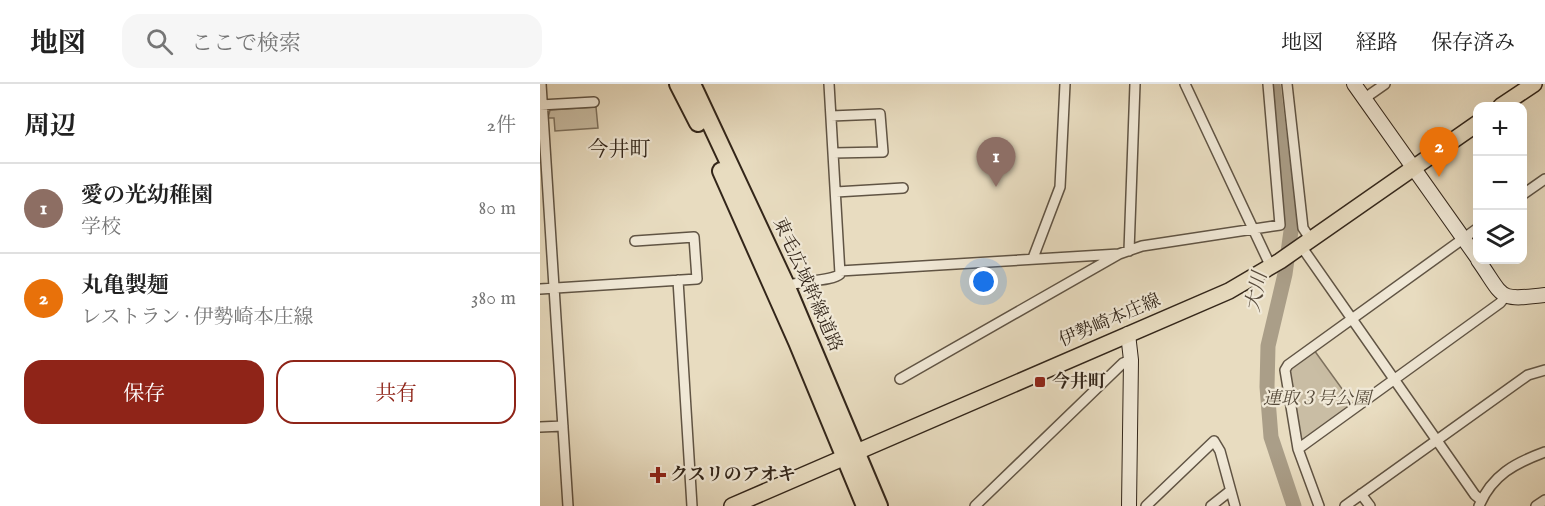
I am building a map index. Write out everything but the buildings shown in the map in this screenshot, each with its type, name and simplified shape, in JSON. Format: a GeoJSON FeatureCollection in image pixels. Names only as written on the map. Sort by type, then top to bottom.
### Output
{"type":"FeatureCollection","features":[{"type":"Feature","properties":{"kind":"highway","name":"東毛広域幹線道路"},"geometry":{"type":"LineString","coordinates":[[678,84],[780,288]]}},
{"type":"Feature","properties":{"kind":"highway","name":"東毛広域幹線道路"},"geometry":{"type":"LineString","coordinates":[[692,84],[850,454],[879,506]]}},
{"type":"Feature","properties":{"kind":"highway","name":"東毛広域幹線道路"},"geometry":{"type":"LineString","coordinates":[[850,454],[865,506]]}},
{"type":"Feature","properties":{"kind":"main road"},"geometry":{"type":"LineString","coordinates":[[1508,102],[1533,84]]}},
{"type":"Feature","properties":{"kind":"main road","name":"伊勢崎本庄線"},"geometry":{"type":"LineString","coordinates":[[732,506],[1228,291],[1275,264],[1473,127]]}},
{"type":"Feature","properties":{"kind":"street"},"geometry":{"type":"LineString","coordinates":[[541,84],[544,194],[556,288],[568,506]]}},
{"type":"Feature","properties":{"kind":"street"},"geometry":{"type":"LineString","coordinates":[[780,288],[804,280],[835,278],[840,270],[829,84]]}},
{"type":"Feature","properties":{"kind":"street"},"geometry":{"type":"LineString","coordinates":[[1033,258],[1060,187],[1065,84]]}},
{"type":"Feature","properties":{"kind":"street"},"geometry":{"type":"LineString","coordinates":[[1124,252],[1135,84]]}},
{"type":"Feature","properties":{"kind":"street"},"geometry":{"type":"LineString","coordinates":[[1185,84],[1254,228],[1275,264]]}},
{"type":"Feature","properties":{"kind":"street"},"geometry":{"type":"LineString","coordinates":[[900,379],[1124,252],[1142,246],[1280,225],[1282,222],[1268,84]]}},
{"type":"Feature","properties":{"kind":"street"},"geometry":{"type":"LineString","coordinates":[[1287,84],[1303,245],[1480,503],[1511,465],[1545,452]]}},
{"type":"Feature","properties":{"kind":"street"},"geometry":{"type":"LineString","coordinates":[[1354,84],[1473,252]]}},
{"type":"Feature","properties":{"kind":"street"},"geometry":{"type":"LineString","coordinates":[[1365,98],[1385,84]]}},
{"type":"Feature","properties":{"kind":"street"},"geometry":{"type":"LineString","coordinates":[[541,105],[594,102]]}},
{"type":"Feature","properties":{"kind":"street"},"geometry":{"type":"LineString","coordinates":[[831,116],[880,114],[881,123],[882,152],[833,153]]}},
{"type":"Feature","properties":{"kind":"street"},"geometry":{"type":"LineString","coordinates":[[1527,191],[1545,178]]}},
{"type":"Feature","properties":{"kind":"street"},"geometry":{"type":"LineString","coordinates":[[836,192],[903,188]]}},
{"type":"Feature","properties":{"kind":"street"},"geometry":{"type":"LineString","coordinates":[[1319,506],[1298,448],[1285,370],[1288,365],[1473,231]]}},
{"type":"Feature","properties":{"kind":"street"},"geometry":{"type":"LineString","coordinates":[[540,289],[697,279],[694,237],[635,241]]}},
{"type":"Feature","properties":{"kind":"street"},"geometry":{"type":"LineString","coordinates":[[840,270],[1124,252]]}},
{"type":"Feature","properties":{"kind":"street"},"geometry":{"type":"LineString","coordinates":[[1482,264],[1505,297],[1512,299],[1545,295]]}},
{"type":"Feature","properties":{"kind":"street"},"geometry":{"type":"LineString","coordinates":[[678,280],[692,506]]}},
{"type":"Feature","properties":{"kind":"street"},"geometry":{"type":"LineString","coordinates":[[1298,448],[1395,380],[1505,297]]}},
{"type":"Feature","properties":{"kind":"street"},"geometry":{"type":"LineString","coordinates":[[1128,334],[1131,360],[1129,506]]}},
{"type":"Feature","properties":{"kind":"street"},"geometry":{"type":"LineString","coordinates":[[979,505],[1123,363],[1131,360]]}},
{"type":"Feature","properties":{"kind":"street"},"geometry":{"type":"LineString","coordinates":[[1345,506],[1528,375],[1545,370]]}},
{"type":"Feature","properties":{"kind":"street"},"geometry":{"type":"LineString","coordinates":[[540,427],[563,426]]}},
{"type":"Feature","properties":{"kind":"street"},"geometry":{"type":"LineString","coordinates":[[1146,506],[1214,441],[1220,451],[1235,506]]}},
{"type":"Feature","properties":{"kind":"street"},"geometry":{"type":"LineString","coordinates":[[1210,506],[1230,491]]}},
{"type":"Feature","properties":{"kind":"street"},"geometry":{"type":"LineString","coordinates":[[1361,495],[1370,506]]}},
{"type":"Feature","properties":{"kind":"street"},"geometry":{"type":"LineString","coordinates":[[1536,506],[1545,500]]}},
{"type":"Feature","properties":{"kind":"green space"},"geometry":{"type":"Polygon","coordinates":[[[596,107],[598,128],[555,131],[554,118],[548,118],[550,110],[596,107]]]}},
{"type":"Feature","properties":{"kind":"green space","name":"連取３号公園"},"geometry":{"type":"Polygon","coordinates":[[[1314,350],[1353,404],[1302,441],[1299,438],[1289,372],[1290,367],[1314,350]]]}},
{"type":"Feature","properties":{"kind":"waterway","name":"大川"},"geometry":{"type":"LineString","coordinates":[[1273,84],[1291,231],[1285,274],[1268,346],[1267,387],[1271,437],[1294,506]]}},
{"type":"Feature","properties":{"kind":"place","name":"丸亀製麺"},"geometry":{"type":"Point","coordinates":[1439,177]}},
{"type":"Feature","properties":{"kind":"place","name":"愛の光幼稚園"},"geometry":{"type":"Point","coordinates":[996,187]}},
{"type":"Feature","properties":{"kind":"place","name":"今井町"},"geometry":{"type":"Point","coordinates":[1040,382]}},
{"type":"Feature","properties":{"kind":"place","name":"クスリのアオキ"},"geometry":{"type":"Point","coordinates":[658,475]}},
{"type":"Feature","properties":{"kind":"district","name":"今井町"},"geometry":{"type":"Point","coordinates":[619,150]}}]}
